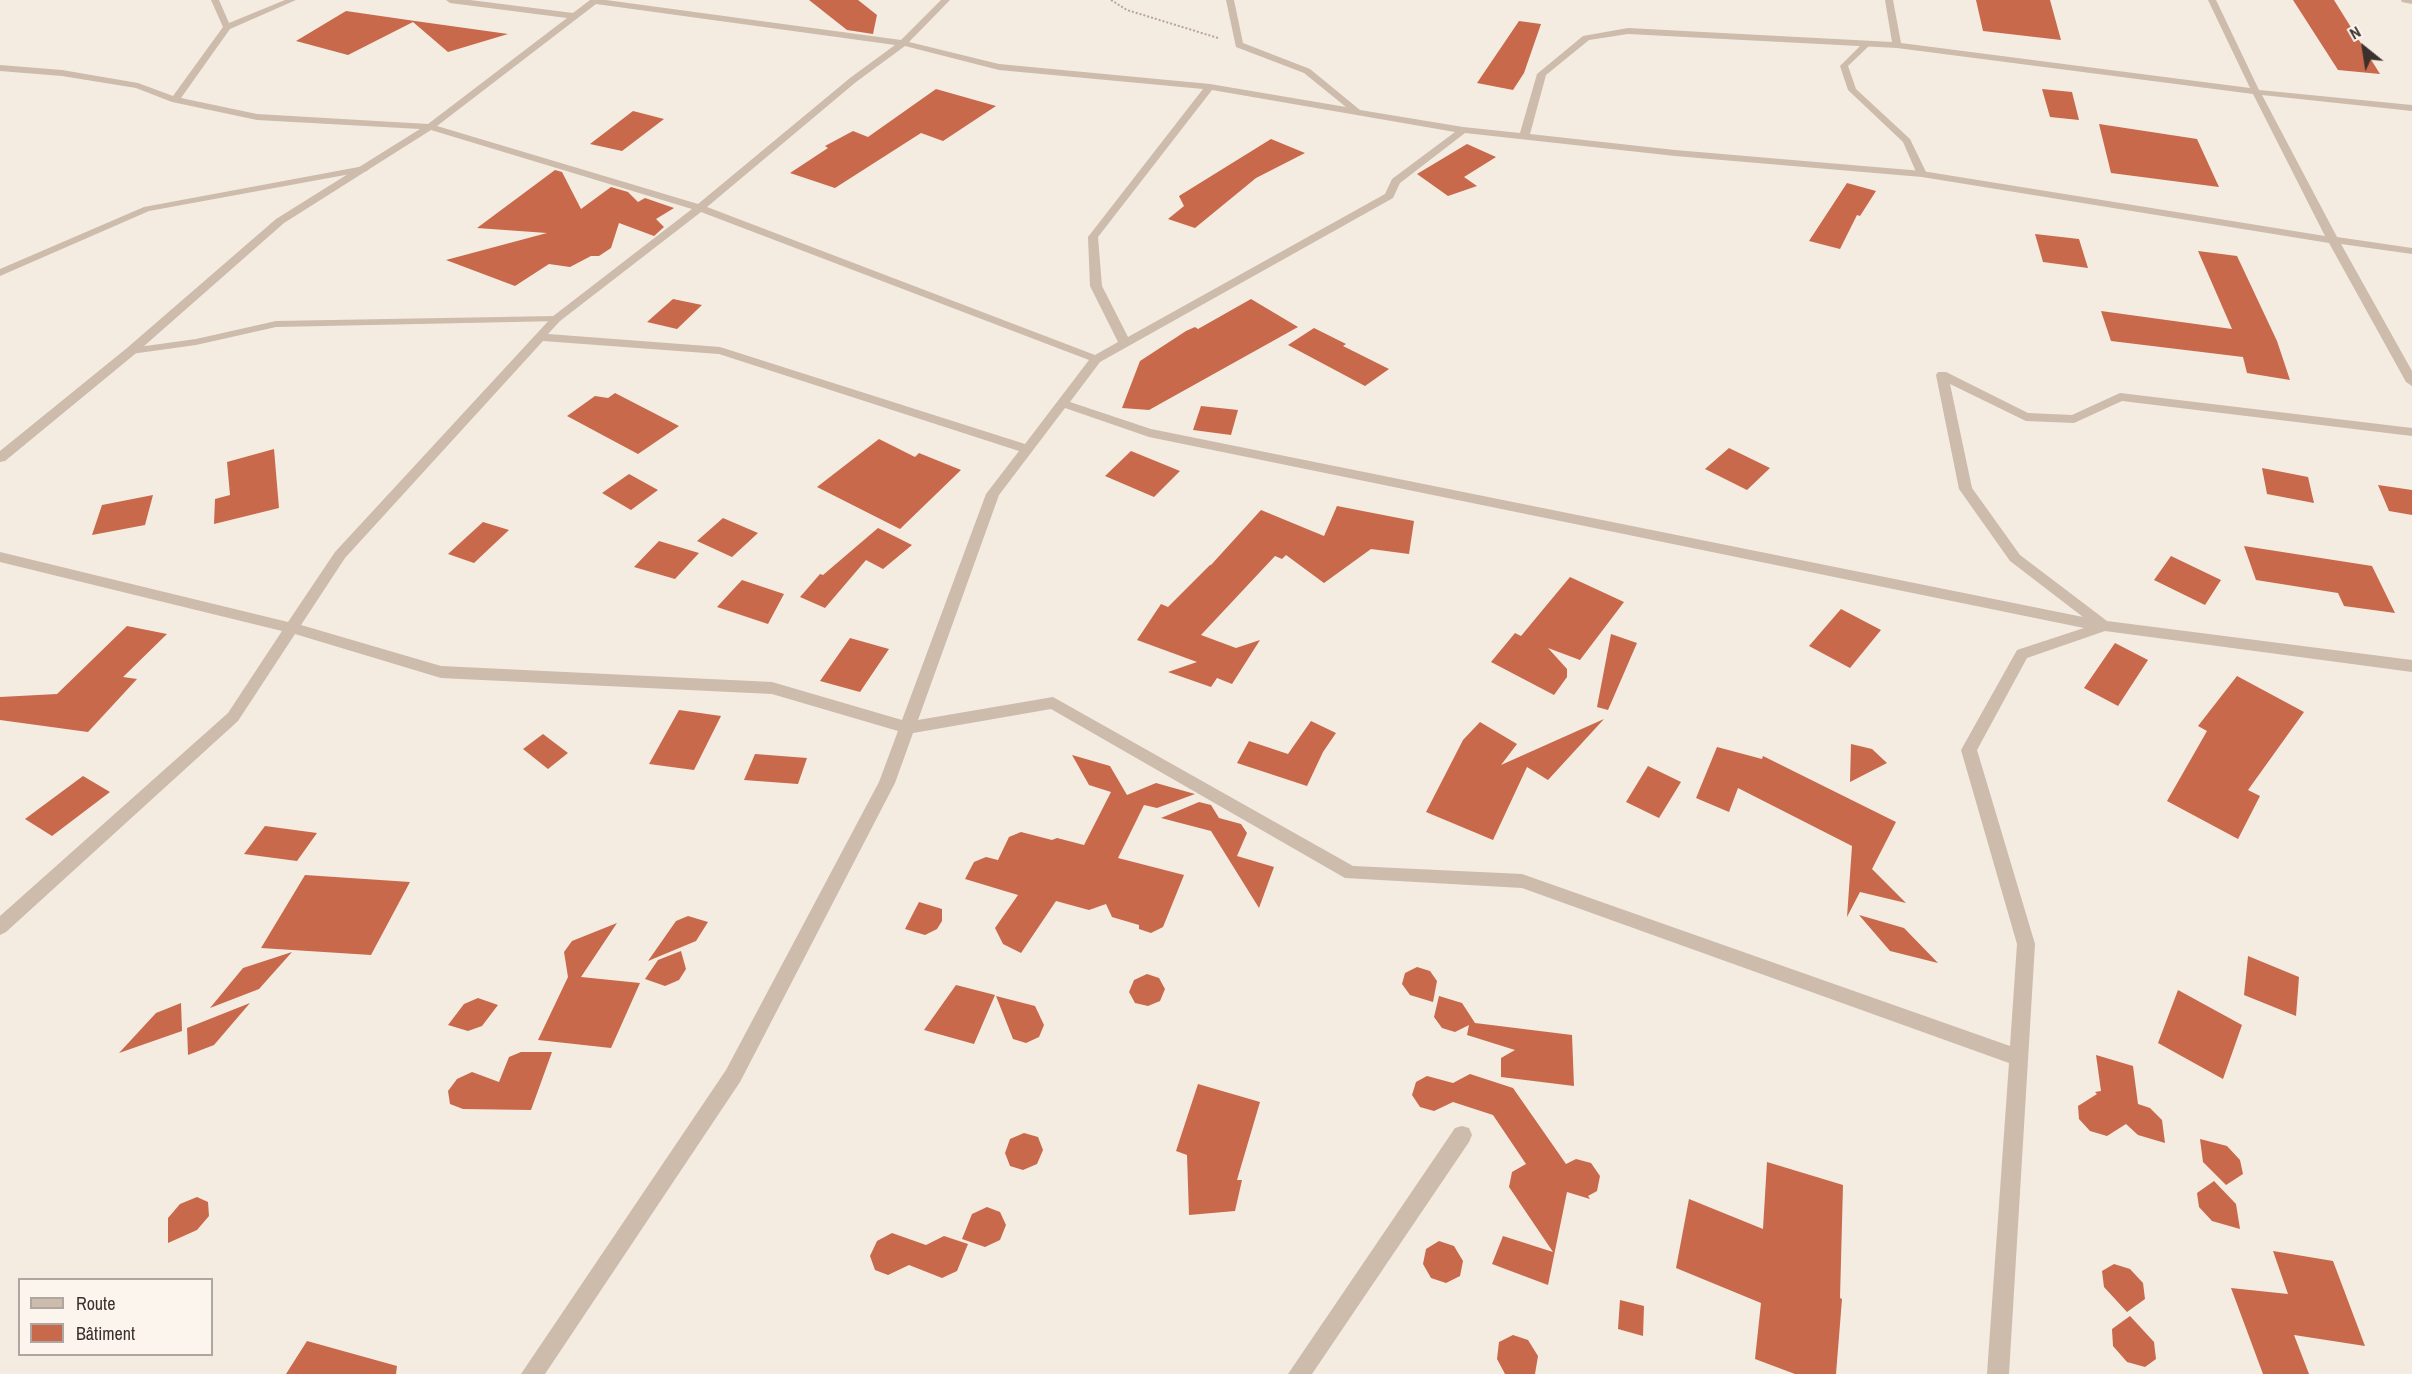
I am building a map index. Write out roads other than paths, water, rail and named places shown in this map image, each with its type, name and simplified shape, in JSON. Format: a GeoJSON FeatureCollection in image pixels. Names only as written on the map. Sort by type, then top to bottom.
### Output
{"type":"FeatureCollection","features":[{"type":"Feature","properties":{"kind":"street"},"geometry":{"type":"LineString","coordinates":[[214,0],[227,27]]}},
{"type":"Feature","properties":{"kind":"street"},"geometry":{"type":"LineString","coordinates":[[176,100],[227,27],[292,0]]}},
{"type":"Feature","properties":{"kind":"street"},"geometry":{"type":"LineString","coordinates":[[450,0],[575,16]]}},
{"type":"Feature","properties":{"kind":"street"},"geometry":{"type":"LineString","coordinates":[[0,458],[131,351],[280,221],[430,127],[595,0],[903,43],[999,67],[1210,87],[1463,130],[1675,153],[1922,174],[2332,240],[2412,250]]}},
{"type":"Feature","properties":{"kind":"street"},"geometry":{"type":"LineString","coordinates":[[0,927],[233,717],[340,555],[556,319],[700,208],[854,80],[903,43],[946,0]]}},
{"type":"Feature","properties":{"kind":"street"},"geometry":{"type":"LineString","coordinates":[[1230,0],[1239,45],[1307,71],[1359,113]]}},
{"type":"Feature","properties":{"kind":"street"},"geometry":{"type":"LineString","coordinates":[[1889,0],[1897,45]]}},
{"type":"Feature","properties":{"kind":"street"},"geometry":{"type":"LineString","coordinates":[[2212,0],[2332,240],[2412,382]]}},
{"type":"Feature","properties":{"kind":"street"},"geometry":{"type":"LineString","coordinates":[[2405,0],[2412,1]]}},
{"type":"Feature","properties":{"kind":"street"},"geometry":{"type":"LineString","coordinates":[[1524,137],[1542,74],[1586,38],[1601,33],[1628,31],[1897,45],[2256,92],[2412,108]]}},
{"type":"Feature","properties":{"kind":"street"},"geometry":{"type":"LineString","coordinates":[[0,68],[62,73],[138,86],[176,100],[257,117],[430,127],[700,208],[1096,358]]}},
{"type":"Feature","properties":{"kind":"street"},"geometry":{"type":"LineString","coordinates":[[1125,343],[1096,286],[1094,237],[1210,87]]}},
{"type":"Feature","properties":{"kind":"street"},"geometry":{"type":"LineString","coordinates":[[532,1374],[733,1076],[887,783],[993,494],[1096,358],[1389,196],[1396,181],[1463,130]]}},
{"type":"Feature","properties":{"kind":"street"},"geometry":{"type":"LineString","coordinates":[[539,337],[720,351],[1028,449]]}},
{"type":"Feature","properties":{"kind":"street"},"geometry":{"type":"LineString","coordinates":[[2105,626],[2015,558],[1966,489],[1942,375],[2026,417],[2074,419],[2120,397],[2412,432]]}},
{"type":"Feature","properties":{"kind":"street"},"geometry":{"type":"LineString","coordinates":[[1062,403],[1149,433],[2105,626],[2412,666]]}},
{"type":"Feature","properties":{"kind":"street"},"geometry":{"type":"LineString","coordinates":[[0,557],[292,628],[441,672],[772,688],[908,728],[1053,703],[1351,873],[1522,881],[2019,1058]]}},
{"type":"Feature","properties":{"kind":"street"},"geometry":{"type":"LineString","coordinates":[[1998,1374],[2026,944],[1969,750],[2022,654],[2105,626]]}},
{"type":"Feature","properties":{"kind":"street"},"geometry":{"type":"LineString","coordinates":[[1299,1374],[1462,1135]]}},
{"type":"Feature","properties":{"kind":"lane"},"geometry":{"type":"LineString","coordinates":[[1867,44],[1844,66],[1852,90],[1907,141],[1922,174]]}},
{"type":"Feature","properties":{"kind":"lane"},"geometry":{"type":"LineString","coordinates":[[0,273],[147,209],[364,169]]}},
{"type":"Feature","properties":{"kind":"lane"},"geometry":{"type":"LineString","coordinates":[[131,351],[196,342],[276,324],[556,319]]}}]}
